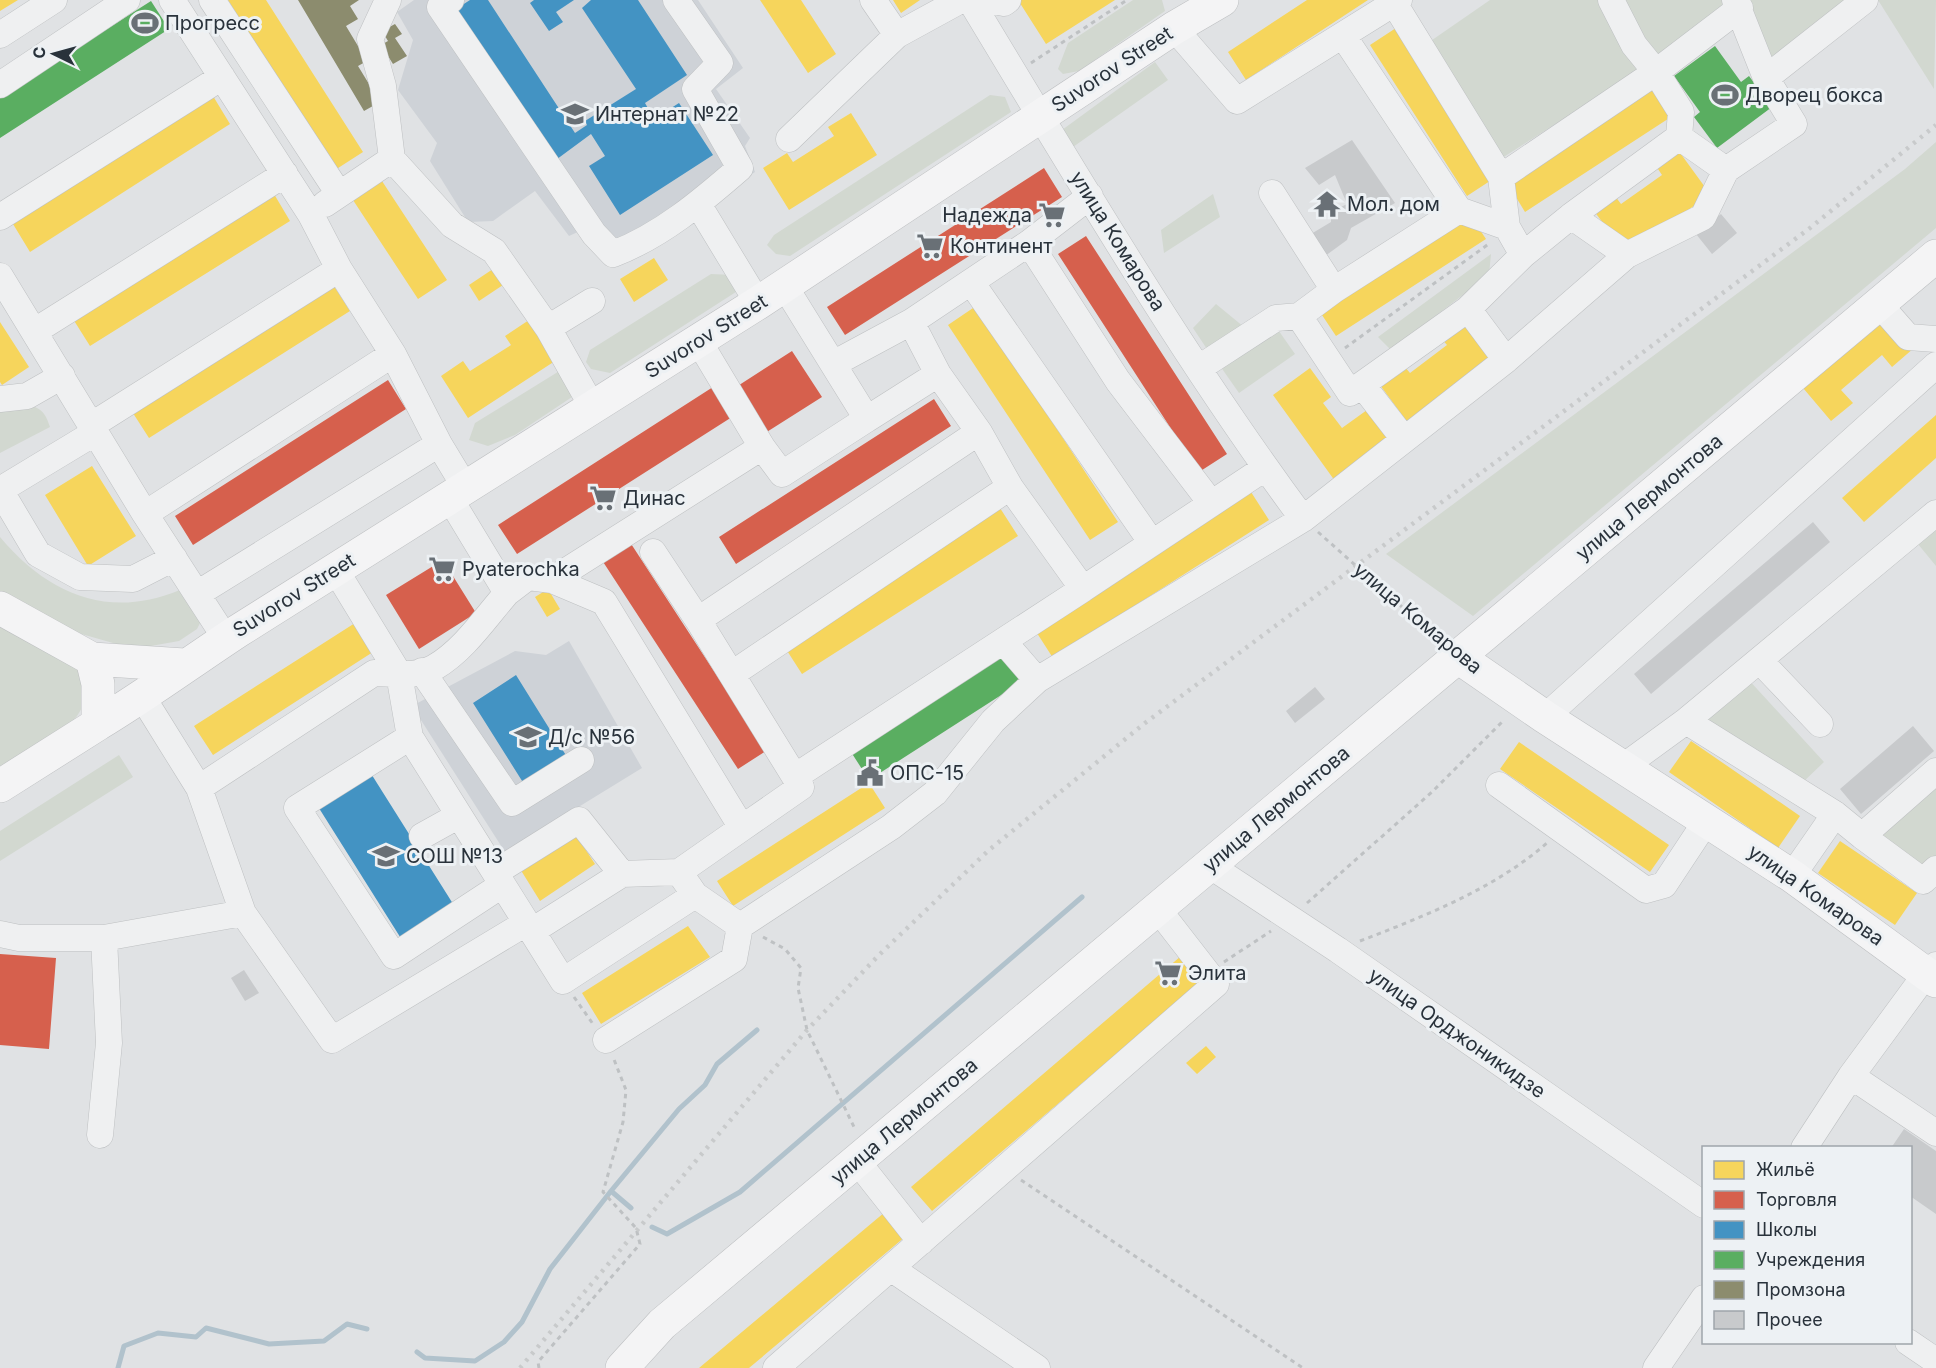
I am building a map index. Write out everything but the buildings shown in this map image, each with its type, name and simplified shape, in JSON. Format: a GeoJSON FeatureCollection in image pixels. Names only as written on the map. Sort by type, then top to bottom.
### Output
{"type":"FeatureCollection","features":[{"type":"Feature","properties":{"kind":"main road","name":"Suvorov Street"},"geometry":{"type":"LineString","coordinates":[[0,786],[142,698],[184,665],[771,294],[1174,28],[1222,0]]}},
{"type":"Feature","properties":{"kind":"main road","name":"улица Лермонтова"},"geometry":{"type":"LineString","coordinates":[[622,1368],[662,1324],[1936,256]]}},
{"type":"Feature","properties":{"kind":"main road"},"geometry":{"type":"LineString","coordinates":[[0,608],[92,659],[184,665]]}},
{"type":"Feature","properties":{"kind":"main road","name":"улица Комарова"},"geometry":{"type":"LineString","coordinates":[[1458,657],[1534,709],[1792,876],[1933,973]]}},
{"type":"Feature","properties":{"kind":"main road"},"geometry":{"type":"LineString","coordinates":[[92,659],[97,672],[98,724]]}},
{"type":"Feature","properties":{"kind":"street"},"geometry":{"type":"LineString","coordinates":[[0,35],[54,0]]}},
{"type":"Feature","properties":{"kind":"street"},"geometry":{"type":"LineString","coordinates":[[0,85],[127,0]]}},
{"type":"Feature","properties":{"kind":"street"},"geometry":{"type":"LineString","coordinates":[[172,0],[285,174],[339,269],[393,354],[439,444],[457,492],[507,593]]}},
{"type":"Feature","properties":{"kind":"street"},"geometry":{"type":"LineString","coordinates":[[212,0],[339,194]]}},
{"type":"Feature","properties":{"kind":"street"},"geometry":{"type":"LineString","coordinates":[[388,0],[370,39],[383,86],[392,159],[452,225],[494,251],[548,328],[593,408]]}},
{"type":"Feature","properties":{"kind":"street"},"geometry":{"type":"LineString","coordinates":[[451,0],[440,8],[594,234],[614,254],[633,247],[698,204],[740,168],[688,93],[720,63],[676,0]]}},
{"type":"Feature","properties":{"kind":"street"},"geometry":{"type":"LineString","coordinates":[[873,0],[897,35]]}},
{"type":"Feature","properties":{"kind":"street"},"geometry":{"type":"LineString","coordinates":[[789,139],[897,35],[961,0]]}},
{"type":"Feature","properties":{"kind":"street","name":"улица Комарова"},"geometry":{"type":"LineString","coordinates":[[970,0],[1040,116],[1199,368],[1265,468],[1303,519]]}},
{"type":"Feature","properties":{"kind":"street"},"geometry":{"type":"LineString","coordinates":[[1299,316],[1350,393],[1363,386],[1468,309],[1523,255],[1571,216],[1679,137],[1681,112],[1656,72],[1634,45],[1611,0]]}},
{"type":"Feature","properties":{"kind":"street"},"geometry":{"type":"LineString","coordinates":[[1766,78],[1865,0]]}},
{"type":"Feature","properties":{"kind":"street"},"geometry":{"type":"LineString","coordinates":[[1174,28],[1237,101],[1344,37],[1397,2],[1501,177],[1507,227],[1523,255]]}},
{"type":"Feature","properties":{"kind":"street"},"geometry":{"type":"LineString","coordinates":[[606,1040],[734,959],[740,926],[891,827],[935,793],[993,721],[1036,680],[1303,519],[1506,360],[1627,255],[1703,217],[1726,171],[1794,124],[1766,78],[1738,4],[1656,72],[1501,177]]}},
{"type":"Feature","properties":{"kind":"street"},"geometry":{"type":"LineString","coordinates":[[1344,37],[1459,210],[1507,227]]}},
{"type":"Feature","properties":{"kind":"street"},"geometry":{"type":"LineString","coordinates":[[0,217],[222,77]]}},
{"type":"Feature","properties":{"kind":"street"},"geometry":{"type":"LineString","coordinates":[[1679,137],[1726,171]]}},
{"type":"Feature","properties":{"kind":"street"},"geometry":{"type":"LineString","coordinates":[[310,215],[392,159]]}},
{"type":"Feature","properties":{"kind":"street"},"geometry":{"type":"LineString","coordinates":[[35,331],[285,174]]}},
{"type":"Feature","properties":{"kind":"street"},"geometry":{"type":"LineString","coordinates":[[1272,193],[1334,290]]}},
{"type":"Feature","properties":{"kind":"street"},"geometry":{"type":"LineString","coordinates":[[832,364],[910,322],[1029,243],[1090,196]]}},
{"type":"Feature","properties":{"kind":"street"},"geometry":{"type":"LineString","coordinates":[[698,204],[771,294],[832,364],[867,419]]}},
{"type":"Feature","properties":{"kind":"street"},"geometry":{"type":"LineString","coordinates":[[1199,368],[1276,318],[1299,316],[1334,290],[1459,210]]}},
{"type":"Feature","properties":{"kind":"street"},"geometry":{"type":"LineString","coordinates":[[1571,216],[1627,255]]}},
{"type":"Feature","properties":{"kind":"street"},"geometry":{"type":"LineString","coordinates":[[1029,243],[1118,381],[1211,503]]}},
{"type":"Feature","properties":{"kind":"street"},"geometry":{"type":"LineString","coordinates":[[174,558],[133,579],[80,577],[38,554],[0,490],[339,269]]}},
{"type":"Feature","properties":{"kind":"street"},"geometry":{"type":"LineString","coordinates":[[0,276],[145,514],[226,639]]}},
{"type":"Feature","properties":{"kind":"street"},"geometry":{"type":"LineString","coordinates":[[971,282],[1152,543]]}},
{"type":"Feature","properties":{"kind":"street"},"geometry":{"type":"LineString","coordinates":[[548,328],[592,302]]}},
{"type":"Feature","properties":{"kind":"street"},"geometry":{"type":"LineString","coordinates":[[1879,304],[1908,338],[1936,339]]}},
{"type":"Feature","properties":{"kind":"street"},"geometry":{"type":"LineString","coordinates":[[1468,309],[1506,360]]}},
{"type":"Feature","properties":{"kind":"street"},"geometry":{"type":"LineString","coordinates":[[910,322],[938,374],[979,432],[1010,487],[1083,589]]}},
{"type":"Feature","properties":{"kind":"street"},"geometry":{"type":"LineString","coordinates":[[698,340],[762,447],[782,474],[938,374]]}},
{"type":"Feature","properties":{"kind":"street"},"geometry":{"type":"LineString","coordinates":[[145,514],[393,354]]}},
{"type":"Feature","properties":{"kind":"street"},"geometry":{"type":"LineString","coordinates":[[1534,709],[1936,365]]}},
{"type":"Feature","properties":{"kind":"street"},"geometry":{"type":"LineString","coordinates":[[0,399],[27,396],[62,376]]}},
{"type":"Feature","properties":{"kind":"street"},"geometry":{"type":"LineString","coordinates":[[1363,386],[1404,439]]}},
{"type":"Feature","properties":{"kind":"street"},"geometry":{"type":"LineString","coordinates":[[698,620],[979,432]]}},
{"type":"Feature","properties":{"kind":"street"},"geometry":{"type":"LineString","coordinates":[[197,594],[439,444]]}},
{"type":"Feature","properties":{"kind":"street"},"geometry":{"type":"LineString","coordinates":[[552,580],[762,447]]}},
{"type":"Feature","properties":{"kind":"street"},"geometry":{"type":"LineString","coordinates":[[796,776],[1004,642],[1265,468]]}},
{"type":"Feature","properties":{"kind":"street"},"geometry":{"type":"LineString","coordinates":[[732,674],[1010,487]]}},
{"type":"Feature","properties":{"kind":"street"},"geometry":{"type":"LineString","coordinates":[[1623,767],[1686,721],[1760,661],[1936,513]]}},
{"type":"Feature","properties":{"kind":"street"},"geometry":{"type":"LineString","coordinates":[[142,698],[199,788],[243,913],[332,1040],[622,874],[679,872],[801,787],[698,620],[653,552]]}},
{"type":"Feature","properties":{"kind":"street"},"geometry":{"type":"LineString","coordinates":[[336,569],[411,673],[512,803],[581,760]]}},
{"type":"Feature","properties":{"kind":"street"},"geometry":{"type":"LineString","coordinates":[[199,788],[374,673],[411,673],[434,668],[464,643],[507,593],[528,577],[552,580],[604,602],[742,828]]}},
{"type":"Feature","properties":{"kind":"street"},"geometry":{"type":"LineString","coordinates":[[1004,642],[1036,680]]}},
{"type":"Feature","properties":{"kind":"street"},"geometry":{"type":"LineString","coordinates":[[1760,661],[1820,724]]}},
{"type":"Feature","properties":{"kind":"street"},"geometry":{"type":"LineString","coordinates":[[411,673],[410,737],[563,981],[695,895]]}},
{"type":"Feature","properties":{"kind":"street"},"geometry":{"type":"LineString","coordinates":[[1686,721],[1835,814],[1923,881],[1936,869]]}},
{"type":"Feature","properties":{"kind":"street"},"geometry":{"type":"LineString","coordinates":[[410,737],[297,808],[394,956],[579,820],[622,874]]}},
{"type":"Feature","properties":{"kind":"street"},"geometry":{"type":"LineString","coordinates":[[1862,836],[1936,771]]}},
{"type":"Feature","properties":{"kind":"street"},"geometry":{"type":"LineString","coordinates":[[1499,785],[1646,890],[1664,885],[1707,820]]}},
{"type":"Feature","properties":{"kind":"street"},"geometry":{"type":"LineString","coordinates":[[1792,876],[1835,814]]}},
{"type":"Feature","properties":{"kind":"street"},"geometry":{"type":"LineString","coordinates":[[422,836],[458,816]]}},
{"type":"Feature","properties":{"kind":"street","name":"улица Орджоникидзе"},"geometry":{"type":"LineString","coordinates":[[1209,865],[1338,950],[1702,1204]]}},
{"type":"Feature","properties":{"kind":"street"},"geometry":{"type":"LineString","coordinates":[[679,872],[695,895],[740,926]]}},
{"type":"Feature","properties":{"kind":"street"},"geometry":{"type":"LineString","coordinates":[[776,1368],[1216,984],[1157,908]]}},
{"type":"Feature","properties":{"kind":"street"},"geometry":{"type":"LineString","coordinates":[[0,934],[19,938],[104,938],[243,913]]}},
{"type":"Feature","properties":{"kind":"street"},"geometry":{"type":"LineString","coordinates":[[100,1135],[109,1043],[104,938]]}},
{"type":"Feature","properties":{"kind":"street"},"geometry":{"type":"LineString","coordinates":[[1805,1146],[1851,1076],[1933,973]]}},
{"type":"Feature","properties":{"kind":"street"},"geometry":{"type":"LineString","coordinates":[[1851,1076],[1936,1133]]}},
{"type":"Feature","properties":{"kind":"street"},"geometry":{"type":"LineString","coordinates":[[857,1161],[921,1242]]}},
{"type":"Feature","properties":{"kind":"street"},"geometry":{"type":"LineString","coordinates":[[892,1269],[1037,1368]]}},
{"type":"Feature","properties":{"kind":"street"},"geometry":{"type":"LineString","coordinates":[[1656,1368],[1702,1301]]}},
{"type":"Feature","properties":{"kind":"path"},"geometry":{"type":"LineString","coordinates":[[1015,75],[1127,0]]}},
{"type":"Feature","properties":{"kind":"path"},"geometry":{"type":"LineString","coordinates":[[1328,360],[1493,241],[1507,227]]}},
{"type":"Feature","properties":{"kind":"path","name":"улица Комарова"},"geometry":{"type":"LineString","coordinates":[[1303,519],[1458,657]]}},
{"type":"Feature","properties":{"kind":"path"},"geometry":{"type":"LineString","coordinates":[[1208,974],[1290,918],[1432,792],[1534,709]]}},
{"type":"Feature","properties":{"kind":"path"},"geometry":{"type":"LineString","coordinates":[[1338,950],[1439,908],[1523,863],[1562,830]]}},
{"type":"Feature","properties":{"kind":"path"},"geometry":{"type":"LineString","coordinates":[[785,949],[801,968],[798,988],[807,1030],[850,1122]]}},
{"type":"Feature","properties":{"kind":"path"},"geometry":{"type":"LineString","coordinates":[[539,1368],[538,1362],[640,1244],[636,1228],[603,1191],[623,1122],[626,1090],[606,1040],[563,981]]}},
{"type":"Feature","properties":{"kind":"path"},"geometry":{"type":"LineString","coordinates":[[1005,1169],[1303,1368]]}},
{"type":"Feature","properties":{"kind":"shaded area","name":"Интернат №22"},"geometry":{"type":"Polygon","coordinates":[[[414,0],[698,0],[743,68],[716,89],[750,138],[745,146],[755,172],[616,265],[582,230],[569,236],[535,191],[493,221],[468,222],[430,161],[437,143],[398,90],[413,40],[397,12],[414,0]]]}},
{"type":"Feature","properties":{"kind":"shaded area"},"geometry":{"type":"Polygon","coordinates":[[[1133,0],[1162,0],[1165,11],[1079,71],[1063,74],[1058,69],[1068,43],[1133,0]]]}},
{"type":"Feature","properties":{"kind":"shaded area"},"geometry":{"type":"Polygon","coordinates":[[[1490,0],[1847,0],[1764,63],[1733,11],[1499,160],[1422,47],[1490,0]]]}},
{"type":"Feature","properties":{"kind":"shaded area"},"geometry":{"type":"Polygon","coordinates":[[[1878,0],[1936,0],[1934,89],[1878,0]]]}},
{"type":"Feature","properties":{"kind":"shaded area"},"geometry":{"type":"Polygon","coordinates":[[[1155,62],[1168,80],[1073,147],[1062,130],[1155,62]]]}},
{"type":"Feature","properties":{"kind":"shaded area"},"geometry":{"type":"Polygon","coordinates":[[[990,95],[1005,97],[1011,112],[790,256],[776,254],[767,245],[774,235],[990,95]]]}},
{"type":"Feature","properties":{"kind":"shaded area"},"geometry":{"type":"Polygon","coordinates":[[[1936,142],[1936,228],[1473,616],[1386,554],[1905,169],[1936,142]]]}},
{"type":"Feature","properties":{"kind":"shaded area"},"geometry":{"type":"Polygon","coordinates":[[[1213,194],[1220,217],[1164,253],[1161,230],[1213,194]]]}},
{"type":"Feature","properties":{"kind":"shaded area"},"geometry":{"type":"Polygon","coordinates":[[[1491,254],[1489,275],[1391,350],[1378,337],[1491,254]]]}},
{"type":"Feature","properties":{"kind":"shaded area"},"geometry":{"type":"Polygon","coordinates":[[[711,274],[733,275],[739,290],[610,373],[591,369],[586,362],[590,350],[711,274]]]}},
{"type":"Feature","properties":{"kind":"shaded area"},"geometry":{"type":"Polygon","coordinates":[[[1216,304],[1244,327],[1207,349],[1193,328],[1216,304]]]}},
{"type":"Feature","properties":{"kind":"shaded area"},"geometry":{"type":"Polygon","coordinates":[[[1274,324],[1295,354],[1239,393],[1218,363],[1274,324]]]}},
{"type":"Feature","properties":{"kind":"shaded area"},"geometry":{"type":"Polygon","coordinates":[[[561,370],[572,384],[572,397],[515,435],[488,446],[469,440],[475,423],[561,370]]]}},
{"type":"Feature","properties":{"kind":"shaded area"},"geometry":{"type":"Polygon","coordinates":[[[24,404],[41,411],[50,427],[0,453],[0,412],[24,404]]]}},
{"type":"Feature","properties":{"kind":"shaded area"},"geometry":{"type":"Polygon","coordinates":[[[1936,518],[1936,566],[1913,538],[1936,518]]]}},
{"type":"Feature","properties":{"kind":"shaded area"},"geometry":{"type":"Polygon","coordinates":[[[0,537],[38,574],[59,587],[81,596],[104,601],[128,602],[154,599],[180,590],[204,615],[197,629],[179,641],[134,649],[71,631],[0,600],[0,537]]]}},
{"type":"Feature","properties":{"kind":"shaded area"},"geometry":{"type":"Polygon","coordinates":[[[0,623],[77,663],[85,690],[83,704],[67,728],[40,748],[0,770],[0,623]]]}},
{"type":"Feature","properties":{"kind":"shaded area","name":"Д/с №56"},"geometry":{"type":"Polygon","coordinates":[[[569,641],[642,768],[505,852],[412,706],[515,651],[546,655],[569,641]]]}},
{"type":"Feature","properties":{"kind":"shaded area"},"geometry":{"type":"Polygon","coordinates":[[[1747,678],[1824,762],[1800,785],[1700,719],[1747,678]]]}},
{"type":"Feature","properties":{"kind":"shaded area"},"geometry":{"type":"Polygon","coordinates":[[[119,755],[133,777],[0,861],[0,831],[119,755]]]}},
{"type":"Feature","properties":{"kind":"shaded area"},"geometry":{"type":"Polygon","coordinates":[[[1936,785],[1936,867],[1921,881],[1880,836],[1936,785]]]}},
{"type":"Feature","properties":{"kind":"waterway"},"geometry":{"type":"LineString","coordinates":[[652,1227],[667,1234],[740,1192],[1082,897]]}},
{"type":"Feature","properties":{"kind":"waterway"},"geometry":{"type":"LineString","coordinates":[[417,1352],[425,1358],[475,1361],[504,1342],[522,1322],[550,1269],[611,1191],[679,1109],[705,1085],[717,1064],[757,1030]]}},
{"type":"Feature","properties":{"kind":"waterway"},"geometry":{"type":"LineString","coordinates":[[611,1191],[631,1208]]}},
{"type":"Feature","properties":{"kind":"waterway"},"geometry":{"type":"LineString","coordinates":[[118,1368],[124,1346],[158,1333],[196,1337],[206,1328],[269,1344],[324,1341],[347,1324],[367,1329]]}},
{"type":"Feature","properties":{"kind":"railway"},"geometry":{"type":"LineString","coordinates":[[520,1368],[807,1030],[880,954],[989,850],[1145,723],[1810,228],[1936,125]]}},
{"type":"Feature","properties":{"kind":"place","name":"Прогресс"},"geometry":{"type":"Point","coordinates":[145,23]}},
{"type":"Feature","properties":{"kind":"place","name":"Дворец бокса"},"geometry":{"type":"Point","coordinates":[1725,95]}},
{"type":"Feature","properties":{"kind":"place","name":"Интернат №22"},"geometry":{"type":"Point","coordinates":[575,114]}},
{"type":"Feature","properties":{"kind":"place","name":"Мол. дом"},"geometry":{"type":"Point","coordinates":[1327,204]}},
{"type":"Feature","properties":{"kind":"place","name":"Надежда"},"geometry":{"type":"Point","coordinates":[1052,215]}},
{"type":"Feature","properties":{"kind":"place","name":"Континент"},"geometry":{"type":"Point","coordinates":[930,246]}},
{"type":"Feature","properties":{"kind":"place","name":"Динас"},"geometry":{"type":"Point","coordinates":[603,498]}},
{"type":"Feature","properties":{"kind":"place","name":"Pyaterochka"},"geometry":{"type":"Point","coordinates":[442,569]}},
{"type":"Feature","properties":{"kind":"place","name":"Д/с №56"},"geometry":{"type":"Point","coordinates":[528,737]}},
{"type":"Feature","properties":{"kind":"place","name":"ОПС-15"},"geometry":{"type":"Point","coordinates":[870,773]}},
{"type":"Feature","properties":{"kind":"place","name":"СОШ №13"},"geometry":{"type":"Point","coordinates":[386,856]}},
{"type":"Feature","properties":{"kind":"place","name":"Элита"},"geometry":{"type":"Point","coordinates":[1168,973]}}]}
